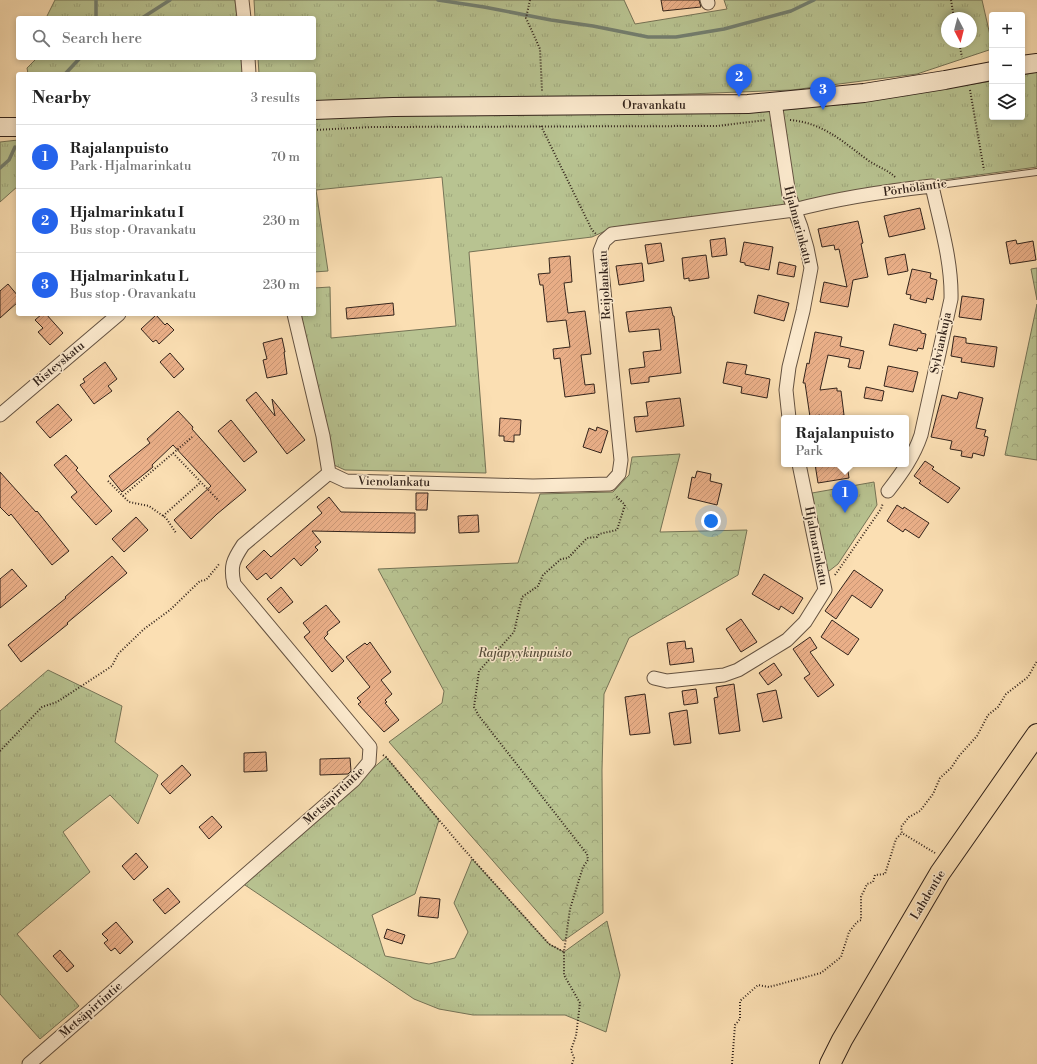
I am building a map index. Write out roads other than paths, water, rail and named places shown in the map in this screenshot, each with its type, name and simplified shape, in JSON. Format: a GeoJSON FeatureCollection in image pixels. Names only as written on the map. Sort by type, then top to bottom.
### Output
{"type":"FeatureCollection","features":[{"type":"Feature","properties":{"kind":"main road","name":"Lahdentie"},"geometry":{"type":"LineString","coordinates":[[830,1064],[842,1040],[948,861],[1037,734]]}},
{"type":"Feature","properties":{"kind":"street"},"geometry":{"type":"LineString","coordinates":[[242,0],[244,16]]}},
{"type":"Feature","properties":{"kind":"street"},"geometry":{"type":"LineString","coordinates":[[248,60],[249,72]]}},
{"type":"Feature","properties":{"kind":"street"},"geometry":{"type":"LineString","coordinates":[[1025,65],[1037,63]]}},
{"type":"Feature","properties":{"kind":"street","name":"Oravankatu"},"geometry":{"type":"LineString","coordinates":[[316,110],[393,107],[715,105],[776,111],[864,93],[989,72]]}},
{"type":"Feature","properties":{"kind":"street","name":"Hjalmarinkatu"},"geometry":{"type":"LineString","coordinates":[[776,111],[789,196],[801,227],[811,268],[803,311],[789,367],[786,390],[789,415]]}},
{"type":"Feature","properties":{"kind":"street"},"geometry":{"type":"LineString","coordinates":[[0,128],[16,127]]}},
{"type":"Feature","properties":{"kind":"street","name":"Pörhöläntie"},"geometry":{"type":"LineString","coordinates":[[794,210],[820,203],[932,186]]}},
{"type":"Feature","properties":{"kind":"street","name":"Sylviankuja"},"geometry":{"type":"LineString","coordinates":[[909,461],[915,451],[921,435],[951,299],[951,281],[947,252],[932,186]]}},
{"type":"Feature","properties":{"kind":"street","name":"Reijolankatu"},"geometry":{"type":"LineString","coordinates":[[604,484],[610,484],[619,474],[621,460],[600,251],[604,241],[612,234],[794,210]]}},
{"type":"Feature","properties":{"kind":"street","name":"Risteyskatu"},"geometry":{"type":"LineString","coordinates":[[0,415],[117,316]]}},
{"type":"Feature","properties":{"kind":"street"},"geometry":{"type":"LineString","coordinates":[[294,316],[323,436],[329,473]]}},
{"type":"Feature","properties":{"kind":"street","name":"Hjalmarinkatu"},"geometry":{"type":"LineString","coordinates":[[654,678],[667,681],[724,675],[738,670],[787,640],[805,622],[825,590],[800,467]]}},
{"type":"Feature","properties":{"kind":"street","name":"Sylviankuja"},"geometry":{"type":"LineString","coordinates":[[888,491],[906,467]]}},
{"type":"Feature","properties":{"kind":"street","name":"Vienolankatu"},"geometry":{"type":"LineString","coordinates":[[329,473],[346,481],[533,486],[604,484]]}},
{"type":"Feature","properties":{"kind":"street","name":"Metsäpirtintie"},"geometry":{"type":"LineString","coordinates":[[29,1064],[354,780],[369,762],[370,747],[234,584],[231,572],[234,560],[243,545],[329,473]]}},
{"type":"Feature","properties":{"kind":"lane","name":"Pörhöläntie"},"geometry":{"type":"LineString","coordinates":[[932,186],[1037,172]]}},
{"type":"Feature","properties":{"kind":"waterway"},"geometry":{"type":"LineString","coordinates":[[96,0],[96,16]]}},
{"type":"Feature","properties":{"kind":"waterway"},"geometry":{"type":"LineString","coordinates":[[145,16],[170,0]]}},
{"type":"Feature","properties":{"kind":"waterway"},"geometry":{"type":"LineString","coordinates":[[438,0],[593,26],[648,37],[676,37],[724,29],[791,11],[814,0]]}},
{"type":"Feature","properties":{"kind":"waterway"},"geometry":{"type":"LineString","coordinates":[[67,72],[78,60]]}},
{"type":"Feature","properties":{"kind":"waterway"},"geometry":{"type":"LineString","coordinates":[[0,168],[9,160],[15,147]]}},
{"type":"Feature","properties":{"kind":"place","name":"Hjalmarinkatu I"},"geometry":{"type":"Point","coordinates":[739,97]}},
{"type":"Feature","properties":{"kind":"place","name":"Hjalmarinkatu L"},"geometry":{"type":"Point","coordinates":[823,110]}},
{"type":"Feature","properties":{"kind":"place","name":"Rajalanpuisto"},"geometry":{"type":"Point","coordinates":[845,513]}},
{"type":"Feature","properties":{"kind":"park label","name":"Rajapyykinpuisto"},"geometry":{"type":"Point","coordinates":[525,653]}}]}
